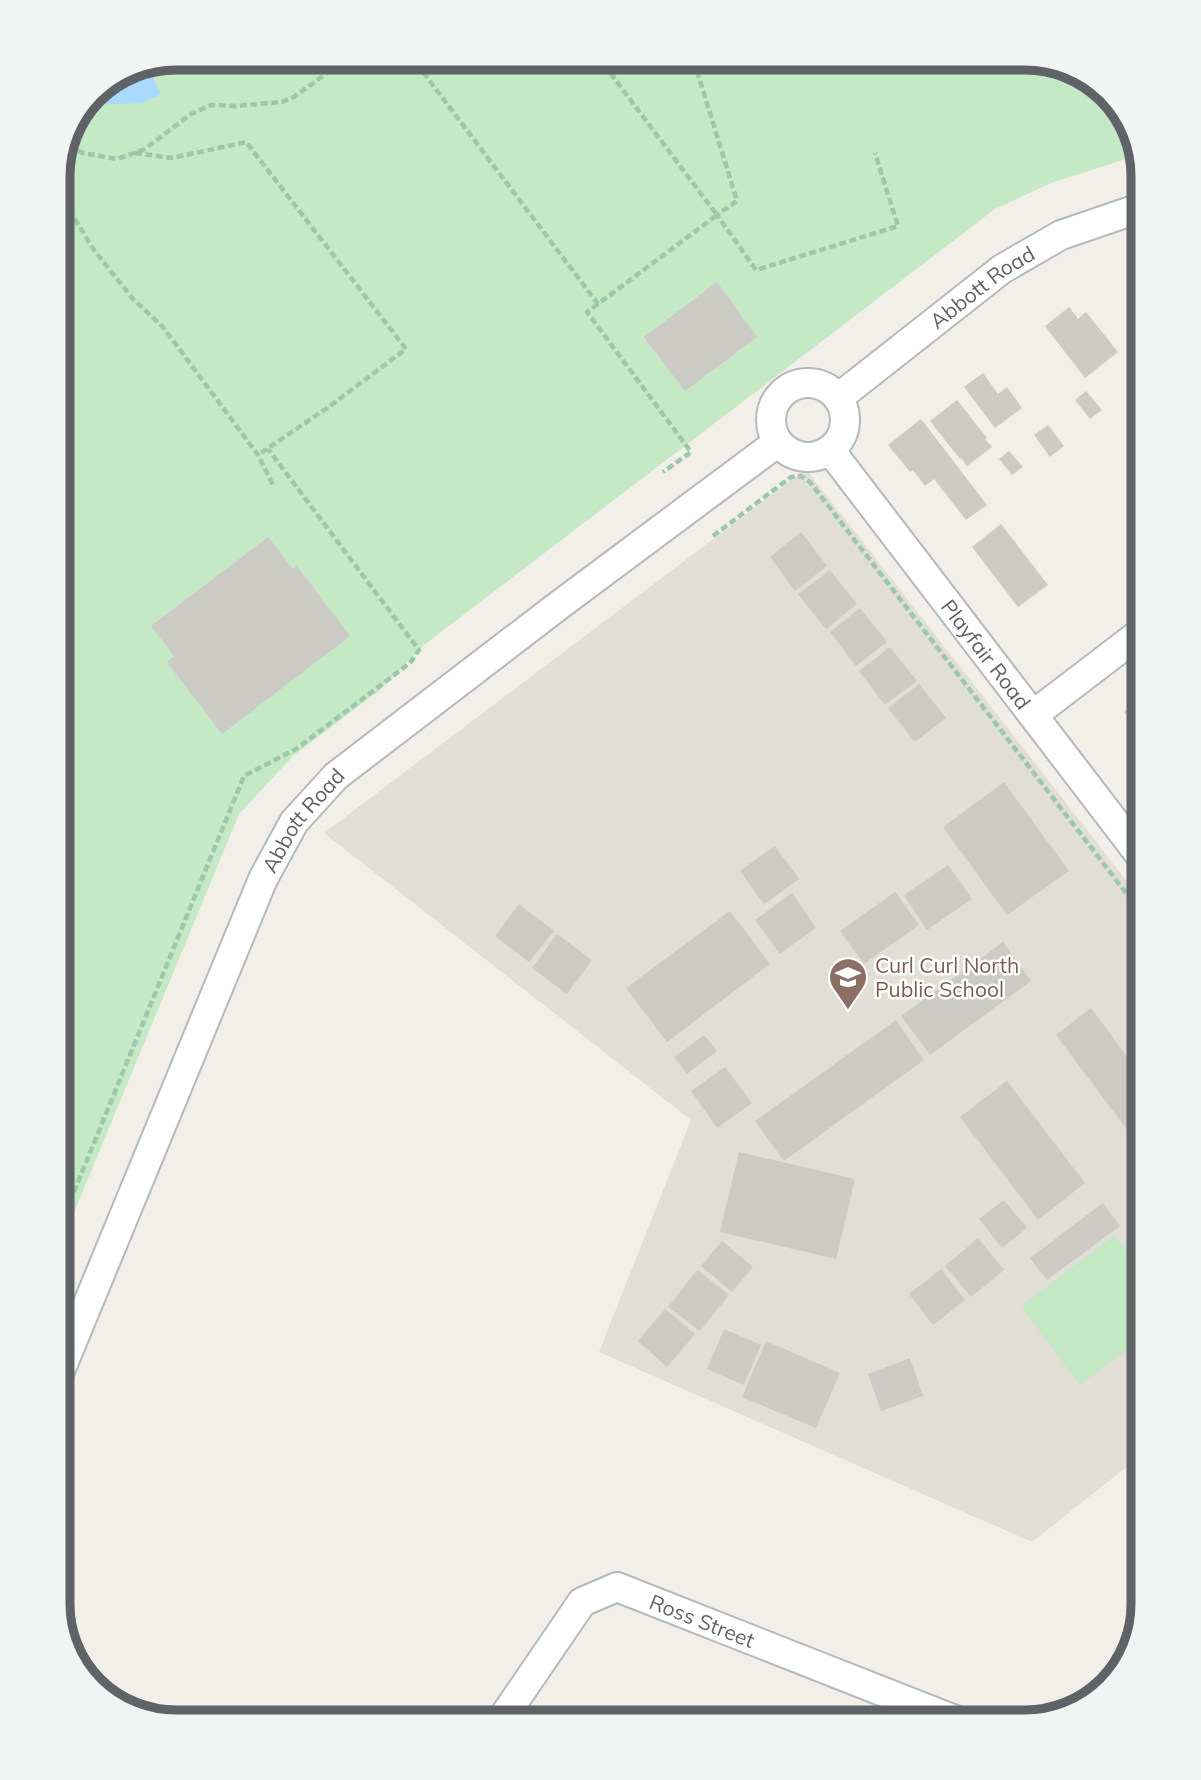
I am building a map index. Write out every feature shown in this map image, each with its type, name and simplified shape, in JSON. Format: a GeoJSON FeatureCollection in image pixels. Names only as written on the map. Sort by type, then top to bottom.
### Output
{"type":"FeatureCollection","features":[{"type":"Feature","properties":{"kind":"street","name":"Abbott Road"},"geometry":{"type":"LineString","coordinates":[[838,398],[1002,269],[1061,235],[1131,211]]}},
{"type":"Feature","properties":{"kind":"street"},"geometry":{"type":"LineString","coordinates":[[808,382],[830,389],[838,398],[846,419],[839,442],[830,450],[808,457],[786,450],[778,442],[771,420],[772,408],[786,390],[796,384],[808,382]]}},
{"type":"Feature","properties":{"kind":"street","name":"Abbott Road"},"geometry":{"type":"LineString","coordinates":[[70,1347],[263,879],[294,822],[336,776],[778,442]]}},
{"type":"Feature","properties":{"kind":"street","name":"Playfair Road"},"geometry":{"type":"LineString","coordinates":[[830,450],[1131,843]]}},
{"type":"Feature","properties":{"kind":"street"},"geometry":{"type":"LineString","coordinates":[[1033,716],[1131,640]]}},
{"type":"Feature","properties":{"kind":"street","name":"Ross Street"},"geometry":{"type":"LineString","coordinates":[[508,1710],[582,1602],[617,1587],[930,1710]]}},
{"type":"Feature","properties":{"kind":"path"},"geometry":{"type":"LineString","coordinates":[[74,149],[117,159],[145,149],[191,114],[211,105],[282,102],[294,97],[331,70]]}},
{"type":"Feature","properties":{"kind":"path"},"geometry":{"type":"LineString","coordinates":[[422,70],[598,304]]}},
{"type":"Feature","properties":{"kind":"path"},"geometry":{"type":"LineString","coordinates":[[607,70],[756,270],[898,226],[875,153]]}},
{"type":"Feature","properties":{"kind":"path"},"geometry":{"type":"LineString","coordinates":[[663,472],[691,452],[587,312],[737,201],[697,70]]}},
{"type":"Feature","properties":{"kind":"path"},"geometry":{"type":"LineString","coordinates":[[135,153],[172,158],[246,142],[406,349],[258,455]]}},
{"type":"Feature","properties":{"kind":"path"},"geometry":{"type":"LineString","coordinates":[[70,211],[94,250],[133,299],[163,327],[258,455],[274,487]]}},
{"type":"Feature","properties":{"kind":"path"},"geometry":{"type":"LineString","coordinates":[[70,1202],[244,776],[296,749],[410,663],[419,650],[268,449]]}},
{"type":"Feature","properties":{"kind":"path"},"geometry":{"type":"LineString","coordinates":[[713,536],[791,477],[801,477],[810,482],[1131,899]]}},
{"type":"Feature","properties":{"kind":"shaded area","name":"Curl Curl North Public School"},"geometry":{"type":"Polygon","coordinates":[[[806,469],[1131,887],[1131,1464],[1032,1542],[599,1352],[691,1120],[324,833],[806,469]]]}},
{"type":"Feature","properties":{"kind":"green space"},"geometry":{"type":"Polygon","coordinates":[[[176,70],[1032,70],[1046,72],[1078,84],[1100,101],[1109,112],[1123,135],[1129,158],[1051,183],[995,209],[424,645],[380,690],[294,755],[239,814],[70,1222],[70,169],[78,135],[88,117],[101,101],[117,88],[135,78],[176,70]]]}},
{"type":"Feature","properties":{"kind":"green space"},"geometry":{"type":"Polygon","coordinates":[[[1115,1235],[1131,1257],[1131,1347],[1080,1385],[1021,1306],[1115,1235]]]}},
{"type":"Feature","properties":{"kind":"water"},"geometry":{"type":"Polygon","coordinates":[[[151,73],[161,94],[142,103],[98,105],[117,88],[151,73]]]}},
{"type":"Feature","properties":{"kind":"building"},"geometry":{"type":"Polygon","coordinates":[[[717,282],[757,337],[685,391],[644,337],[717,282]]]}},
{"type":"Feature","properties":{"kind":"building"},"geometry":{"type":"Polygon","coordinates":[[[1069,307],[1078,319],[1086,312],[1118,352],[1085,378],[1045,326],[1069,307]]]}},
{"type":"Feature","properties":{"kind":"building"},"geometry":{"type":"Polygon","coordinates":[[[983,373],[998,394],[1007,387],[1022,408],[995,428],[964,387],[983,373]]]}},
{"type":"Feature","properties":{"kind":"building"},"geometry":{"type":"Polygon","coordinates":[[[1086,391],[1102,410],[1090,419],[1075,400],[1086,391]]]}},
{"type":"Feature","properties":{"kind":"building"},"geometry":{"type":"Polygon","coordinates":[[[957,400],[992,447],[967,466],[930,421],[957,400]]]}},
{"type":"Feature","properties":{"kind":"building"},"geometry":{"type":"Polygon","coordinates":[[[921,419],[987,505],[966,520],[934,479],[925,486],[888,445],[921,419]]]}},
{"type":"Feature","properties":{"kind":"building"},"geometry":{"type":"Polygon","coordinates":[[[1048,425],[1064,446],[1050,457],[1034,435],[1048,425]]]}},
{"type":"Feature","properties":{"kind":"building"},"geometry":{"type":"Polygon","coordinates":[[[1009,451],[1023,467],[1012,475],[999,459],[1009,451]]]}},
{"type":"Feature","properties":{"kind":"building"},"geometry":{"type":"Polygon","coordinates":[[[1001,524],[1048,585],[1018,607],[972,547],[1001,524]]]}},
{"type":"Feature","properties":{"kind":"building"},"geometry":{"type":"Polygon","coordinates":[[[801,532],[827,566],[795,591],[770,557],[801,532]]]}},
{"type":"Feature","properties":{"kind":"building"},"geometry":{"type":"Polygon","coordinates":[[[268,537],[293,569],[297,566],[350,636],[222,734],[167,662],[174,656],[151,626],[268,537]]]}},
{"type":"Feature","properties":{"kind":"building"},"geometry":{"type":"Polygon","coordinates":[[[830,570],[857,604],[826,629],[798,594],[830,570]]]}},
{"type":"Feature","properties":{"kind":"building"},"geometry":{"type":"Polygon","coordinates":[[[860,608],[887,642],[856,666],[830,632],[860,608]]]}},
{"type":"Feature","properties":{"kind":"building"},"geometry":{"type":"Polygon","coordinates":[[[890,647],[917,681],[885,705],[859,671],[890,647]]]}},
{"type":"Feature","properties":{"kind":"building"},"geometry":{"type":"Polygon","coordinates":[[[919,684],[946,718],[915,742],[888,708],[919,684]]]}},
{"type":"Feature","properties":{"kind":"building"},"geometry":{"type":"Polygon","coordinates":[[[1131,706],[1131,721],[1124,712],[1131,706]]]}},
{"type":"Feature","properties":{"kind":"building"},"geometry":{"type":"Polygon","coordinates":[[[1004,782],[1069,871],[1007,915],[943,827],[1004,782]]]}},
{"type":"Feature","properties":{"kind":"building"},"geometry":{"type":"Polygon","coordinates":[[[775,846],[799,879],[764,904],[740,871],[775,846]]]}},
{"type":"Feature","properties":{"kind":"building"},"geometry":{"type":"Polygon","coordinates":[[[948,865],[972,899],[927,930],[904,895],[948,865]]]}},
{"type":"Feature","properties":{"kind":"building"},"geometry":{"type":"Polygon","coordinates":[[[895,892],[919,925],[864,964],[840,931],[895,892]]]}},
{"type":"Feature","properties":{"kind":"building"},"geometry":{"type":"Polygon","coordinates":[[[792,893],[816,928],[780,954],[755,920],[792,893]]]}},
{"type":"Feature","properties":{"kind":"building"},"geometry":{"type":"Polygon","coordinates":[[[519,904],[554,931],[529,962],[495,936],[519,904]]]}},
{"type":"Feature","properties":{"kind":"building"},"geometry":{"type":"Polygon","coordinates":[[[730,911],[770,964],[667,1042],[626,988],[730,911]]]}},
{"type":"Feature","properties":{"kind":"building"},"geometry":{"type":"Polygon","coordinates":[[[557,934],[592,960],[567,994],[532,968],[557,934]]]}},
{"type":"Feature","properties":{"kind":"building"},"geometry":{"type":"Polygon","coordinates":[[[1003,942],[1031,981],[930,1055],[901,1016],[1003,942]]]}},
{"type":"Feature","properties":{"kind":"building"},"geometry":{"type":"Polygon","coordinates":[[[1091,1008],[1131,1062],[1131,1135],[1056,1035],[1091,1008]]]}},
{"type":"Feature","properties":{"kind":"building"},"geometry":{"type":"Polygon","coordinates":[[[896,1020],[924,1060],[784,1161],[755,1121],[896,1020]]]}},
{"type":"Feature","properties":{"kind":"building"},"geometry":{"type":"Polygon","coordinates":[[[704,1035],[717,1051],[687,1074],[674,1057],[704,1035]]]}},
{"type":"Feature","properties":{"kind":"building"},"geometry":{"type":"Polygon","coordinates":[[[725,1067],[752,1103],[717,1128],[691,1091],[725,1067]]]}},
{"type":"Feature","properties":{"kind":"building"},"geometry":{"type":"Polygon","coordinates":[[[1007,1081],[1085,1183],[1038,1220],[960,1117],[1007,1081]]]}},
{"type":"Feature","properties":{"kind":"building"},"geometry":{"type":"Polygon","coordinates":[[[739,1152],[855,1179],[836,1259],[720,1232],[739,1152]]]}},
{"type":"Feature","properties":{"kind":"building"},"geometry":{"type":"Polygon","coordinates":[[[1004,1200],[1027,1228],[1002,1248],[979,1219],[1004,1200]]]}},
{"type":"Feature","properties":{"kind":"building"},"geometry":{"type":"Polygon","coordinates":[[[1103,1203],[1120,1226],[1047,1280],[1030,1258],[1103,1203]]]}},
{"type":"Feature","properties":{"kind":"building"},"geometry":{"type":"Polygon","coordinates":[[[978,1238],[1004,1270],[971,1297],[945,1266],[978,1238]]]}},
{"type":"Feature","properties":{"kind":"building"},"geometry":{"type":"Polygon","coordinates":[[[722,1241],[753,1267],[732,1292],[701,1266],[722,1241]]]}},
{"type":"Feature","properties":{"kind":"building"},"geometry":{"type":"Polygon","coordinates":[[[941,1269],[965,1300],[933,1325],[909,1294],[941,1269]]]}},
{"type":"Feature","properties":{"kind":"building"},"geometry":{"type":"Polygon","coordinates":[[[697,1270],[729,1295],[700,1331],[668,1307],[697,1270]]]}},
{"type":"Feature","properties":{"kind":"building"},"geometry":{"type":"Polygon","coordinates":[[[665,1309],[695,1334],[667,1367],[638,1341],[665,1309]]]}},
{"type":"Feature","properties":{"kind":"building"},"geometry":{"type":"Polygon","coordinates":[[[724,1329],[761,1345],[744,1385],[707,1369],[724,1329]]]}},
{"type":"Feature","properties":{"kind":"building"},"geometry":{"type":"Polygon","coordinates":[[[766,1341],[840,1373],[816,1428],[742,1397],[766,1341]]]}},
{"type":"Feature","properties":{"kind":"building"},"geometry":{"type":"Polygon","coordinates":[[[910,1358],[923,1396],[881,1411],[868,1374],[910,1358]]]}},
{"type":"Feature","properties":{"kind":"place","name":"Curl Curl North Public School"},"geometry":{"type":"Point","coordinates":[848,1011]}}]}
